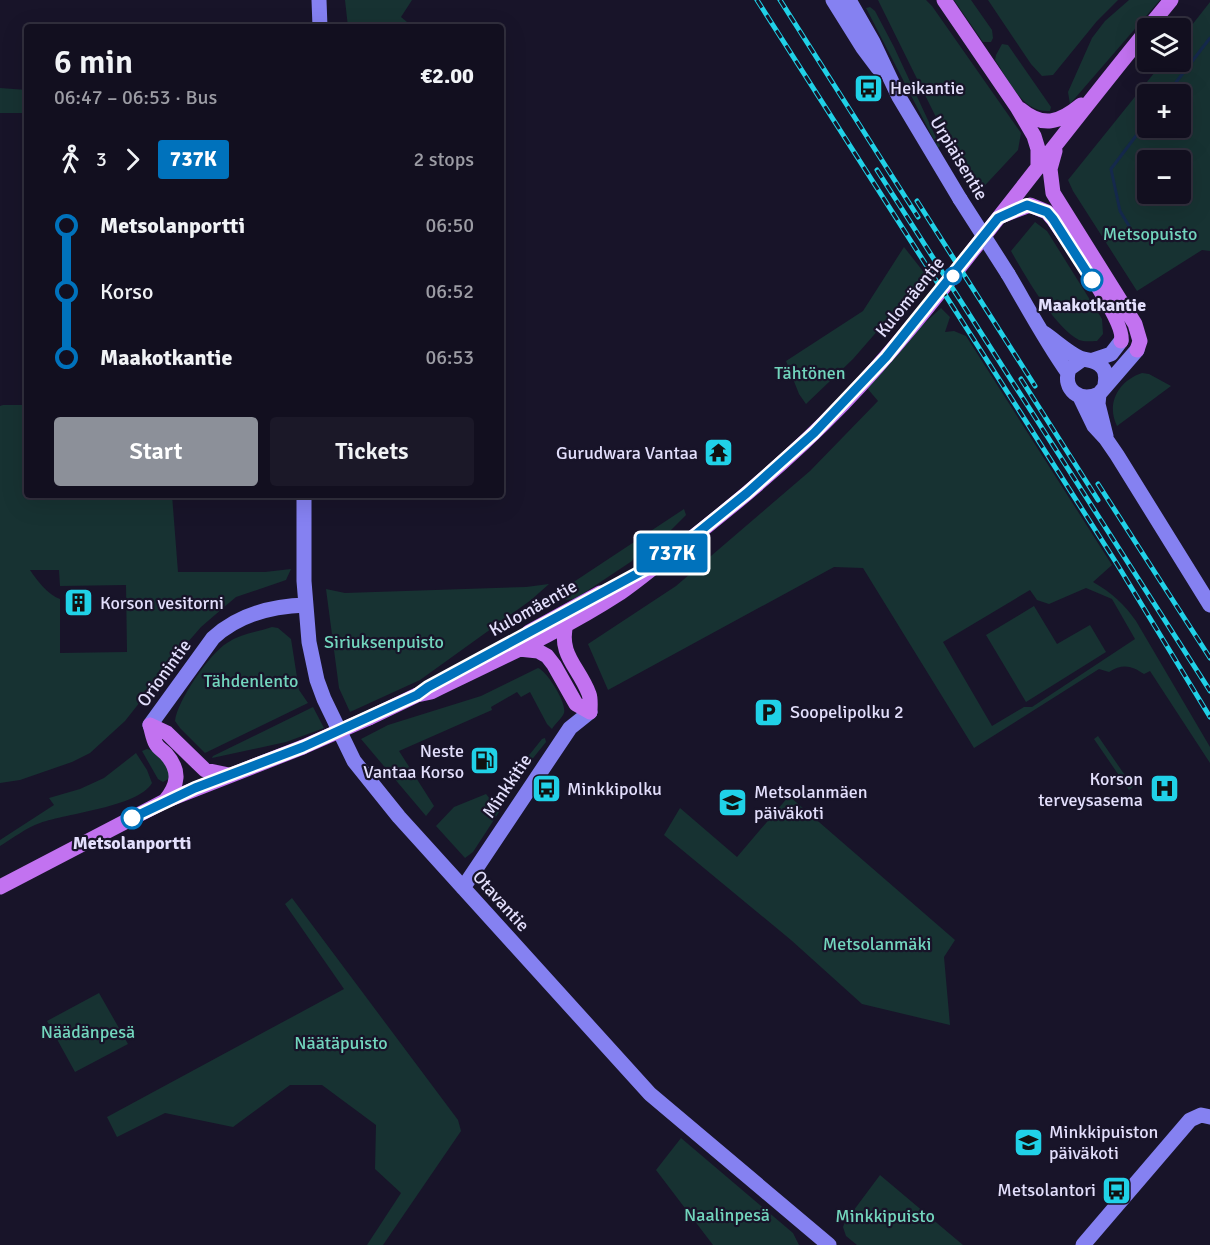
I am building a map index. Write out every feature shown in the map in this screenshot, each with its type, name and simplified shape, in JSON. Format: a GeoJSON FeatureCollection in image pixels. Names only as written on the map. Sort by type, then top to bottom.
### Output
{"type":"FeatureCollection","features":[{"type":"Feature","properties":{"kind":"main road"},"geometry":{"type":"LineString","coordinates":[[319,0],[320,24]]}},
{"type":"Feature","properties":{"kind":"main road","name":"Urpiaisentie"},"geometry":{"type":"LineString","coordinates":[[833,0],[863,48],[899,97],[1008,274],[1049,347],[1068,373],[1068,386],[1080,397],[1094,426],[1106,439],[1210,605]]}},
{"type":"Feature","properties":{"kind":"main road","name":"Urpiaisentie"},"geometry":{"type":"LineString","coordinates":[[849,0],[873,42],[899,97]]}},
{"type":"Feature","properties":{"kind":"main road"},"geometry":{"type":"LineString","coordinates":[[944,0],[1017,107],[1034,136],[1038,149],[1038,168]]}},
{"type":"Feature","properties":{"kind":"main road","name":"Kulomäentie"},"geometry":{"type":"LineString","coordinates":[[1157,18],[1169,2]]}},
{"type":"Feature","properties":{"kind":"main road","name":"Kulomäentie"},"geometry":{"type":"LineString","coordinates":[[417,695],[431,692],[519,649],[619,593],[700,532],[781,464],[844,403],[930,304],[1137,42]]}},
{"type":"Feature","properties":{"kind":"main road"},"geometry":{"type":"LineString","coordinates":[[1017,107],[1029,117],[1038,120],[1053,120],[1073,112],[1093,95]]}},
{"type":"Feature","properties":{"kind":"main road"},"geometry":{"type":"LineString","coordinates":[[1060,141],[1050,169],[1053,193],[1135,324],[1140,341],[1137,350],[1102,389],[1091,398],[1080,397]]}},
{"type":"Feature","properties":{"kind":"main road"},"geometry":{"type":"LineString","coordinates":[[998,218],[1027,205],[1047,212],[1112,310],[1123,335],[1121,341],[1111,354],[1073,365],[1068,373]]}},
{"type":"Feature","properties":{"kind":"main road","name":"Urpiaisentie"},"geometry":{"type":"LineString","coordinates":[[1042,331],[1104,370],[1098,405],[1106,439]]}},
{"type":"Feature","properties":{"kind":"main road","name":"Otavantie"},"geometry":{"type":"LineString","coordinates":[[304,498],[304,581],[309,642],[317,680],[343,742],[367,779],[650,1094],[830,1245]]}},
{"type":"Feature","properties":{"kind":"main road","name":"Kulomäentie"},"geometry":{"type":"LineString","coordinates":[[0,887],[81,847],[165,801],[303,747],[417,695],[668,557]]}},
{"type":"Feature","properties":{"kind":"main road","name":"Orionintie"},"geometry":{"type":"LineString","coordinates":[[150,725],[213,638],[224,628],[261,611],[306,605]]}},
{"type":"Feature","properties":{"kind":"main road"},"geometry":{"type":"LineString","coordinates":[[519,649],[538,651],[547,656],[576,704],[590,712],[590,696],[564,646],[563,634],[566,624]]}},
{"type":"Feature","properties":{"kind":"main road","name":"Minkkitie"},"geometry":{"type":"LineString","coordinates":[[463,888],[570,728],[590,712]]}},
{"type":"Feature","properties":{"kind":"main road"},"geometry":{"type":"LineString","coordinates":[[150,725],[167,733],[205,770],[229,775]]}},
{"type":"Feature","properties":{"kind":"main road"},"geometry":{"type":"LineString","coordinates":[[150,725],[155,743],[176,769],[178,780],[165,801]]}},
{"type":"Feature","properties":{"kind":"main road","name":"Kulomäentie"},"geometry":{"type":"LineString","coordinates":[[81,847],[232,783],[303,747]]}},
{"type":"Feature","properties":{"kind":"main road","name":"Kulomäentie"},"geometry":{"type":"LineString","coordinates":[[0,892],[17,879]]}},
{"type":"Feature","properties":{"kind":"main road"},"geometry":{"type":"LineString","coordinates":[[1083,1245],[1190,1120],[1206,1116]]}},
{"type":"Feature","properties":{"kind":"green space"},"geometry":{"type":"Polygon","coordinates":[[[345,0],[412,0],[401,17],[409,24],[348,24],[345,0]]]}},
{"type":"Feature","properties":{"kind":"green space"},"geometry":{"type":"Polygon","coordinates":[[[878,0],[926,0],[1021,133],[1018,150],[975,196],[878,0]]]}},
{"type":"Feature","properties":{"kind":"green space"},"geometry":{"type":"Polygon","coordinates":[[[954,0],[971,0],[992,30],[991,42],[983,42],[954,0]]]}},
{"type":"Feature","properties":{"kind":"green space"},"geometry":{"type":"Polygon","coordinates":[[[988,0],[1118,0],[1097,21],[1053,75],[1042,76],[1031,64],[988,0]]]}},
{"type":"Feature","properties":{"kind":"green space"},"geometry":{"type":"Polygon","coordinates":[[[1129,0],[1160,0],[1144,18],[1137,18],[1137,27],[1070,104],[1068,92],[1092,38],[1105,21],[1129,0]]]}},
{"type":"Feature","properties":{"kind":"green space","name":"Metsopuisto"},"geometry":{"type":"Polygon","coordinates":[[[1210,2],[1210,251],[1202,250],[1137,291],[1068,180],[1137,94],[1137,138],[1191,138],[1191,84],[1145,84],[1155,72],[1191,72],[1191,26],[1210,2]]]}},
{"type":"Feature","properties":{"kind":"green space"},"geometry":{"type":"Polygon","coordinates":[[[870,7],[875,11],[894,47],[940,146],[938,148],[866,8],[870,7]]]}},
{"type":"Feature","properties":{"kind":"green space"},"geometry":{"type":"Polygon","coordinates":[[[1002,44],[1008,45],[1051,107],[1050,111],[1032,107],[1017,94],[995,60],[1002,44]]]}},
{"type":"Feature","properties":{"kind":"green space"},"geometry":{"type":"Polygon","coordinates":[[[0,88],[24,90],[24,113],[0,113],[0,88]]]}},
{"type":"Feature","properties":{"kind":"green space"},"geometry":{"type":"Polygon","coordinates":[[[1035,222],[1047,231],[1102,319],[1103,334],[1097,341],[1079,340],[1060,324],[1041,300],[1011,251],[1035,222]]]}},
{"type":"Feature","properties":{"kind":"green space","name":"Tähtönen"},"geometry":{"type":"Polygon","coordinates":[[[904,247],[926,275],[853,359],[806,404],[799,394],[786,361],[863,311],[904,247]]]}},
{"type":"Feature","properties":{"kind":"green space"},"geometry":{"type":"Polygon","coordinates":[[[941,308],[950,317],[945,332],[954,331],[966,336],[1112,565],[1093,582],[1117,599],[1136,621],[1210,747],[1210,763],[1150,671],[1144,674],[1127,667],[1119,667],[1109,672],[1099,669],[974,748],[863,568],[834,567],[608,690],[588,644],[676,586],[810,471],[878,401],[867,388],[917,330],[941,308]],[[1086,588],[1049,604],[1037,600],[1030,590],[943,642],[992,726],[1024,707],[1032,707],[1135,639],[1112,599],[1086,588]]]}},
{"type":"Feature","properties":{"kind":"green space"},"geometry":{"type":"Polygon","coordinates":[[[1142,373],[1149,374],[1171,386],[1117,426],[1113,410],[1116,394],[1126,382],[1142,373]]]}},
{"type":"Feature","properties":{"kind":"green space"},"geometry":{"type":"Polygon","coordinates":[[[24,405],[24,498],[172,498],[178,572],[265,572],[291,569],[286,580],[236,597],[201,627],[125,721],[90,753],[72,762],[20,780],[0,783],[0,406],[24,405]],[[30,570],[47,590],[60,599],[60,653],[127,652],[126,585],[60,586],[59,570],[30,570]]]}},
{"type":"Feature","properties":{"kind":"green space"},"geometry":{"type":"Polygon","coordinates":[[[684,509],[686,515],[658,543],[643,541],[632,561],[575,599],[566,600],[560,594],[563,589],[684,509]]]}},
{"type":"Feature","properties":{"kind":"green space","name":"Siriuksenpuisto"},"geometry":{"type":"Polygon","coordinates":[[[549,584],[531,600],[420,680],[350,712],[339,688],[326,589],[345,593],[526,587],[549,584]]]}},
{"type":"Feature","properties":{"kind":"green space"},"geometry":{"type":"Polygon","coordinates":[[[1034,606],[1057,644],[1090,625],[1106,652],[1026,702],[986,635],[1034,606]]]}},
{"type":"Feature","properties":{"kind":"green space","name":"Tähdenlento"},"geometry":{"type":"Polygon","coordinates":[[[272,627],[278,628],[291,639],[299,690],[308,703],[205,753],[175,721],[188,690],[220,648],[237,637],[272,627]]]}},
{"type":"Feature","properties":{"kind":"green space"},"geometry":{"type":"Polygon","coordinates":[[[538,668],[556,688],[564,708],[563,715],[552,729],[530,692],[521,697],[517,692],[491,707],[492,710],[399,751],[434,806],[426,816],[361,739],[388,725],[481,696],[538,668]]]}},
{"type":"Feature","properties":{"kind":"green space"},"geometry":{"type":"Polygon","coordinates":[[[313,707],[324,728],[286,742],[212,758],[213,756],[313,707]]]}},
{"type":"Feature","properties":{"kind":"green space"},"geometry":{"type":"Polygon","coordinates":[[[1098,736],[1133,787],[1129,790],[1094,739],[1098,736]]]}},
{"type":"Feature","properties":{"kind":"green space"},"geometry":{"type":"Polygon","coordinates":[[[545,738],[546,742],[510,787],[501,809],[473,852],[465,858],[436,826],[454,807],[486,794],[494,804],[507,790],[520,770],[518,764],[545,738]]]}},
{"type":"Feature","properties":{"kind":"green space"},"geometry":{"type":"Polygon","coordinates":[[[147,749],[160,756],[172,777],[163,782],[158,779],[142,751],[147,749]]]}},
{"type":"Feature","properties":{"kind":"green space"},"geometry":{"type":"Polygon","coordinates":[[[136,753],[152,783],[144,791],[118,804],[40,823],[0,846],[0,840],[54,805],[49,798],[80,789],[104,778],[136,753]]]}},
{"type":"Feature","properties":{"kind":"green space","name":"Metsolanmäki"},"geometry":{"type":"Polygon","coordinates":[[[789,796],[955,940],[944,957],[950,1025],[862,1004],[791,940],[664,835],[680,808],[737,857],[789,796]]]}},
{"type":"Feature","properties":{"kind":"green space","name":"Näätäpuisto"},"geometry":{"type":"Polygon","coordinates":[[[292,898],[458,1120],[461,1131],[383,1245],[367,1245],[401,1193],[375,1169],[376,1125],[322,1085],[290,1085],[233,1127],[165,1113],[117,1137],[107,1117],[344,989],[285,904],[292,898]]]}},
{"type":"Feature","properties":{"kind":"green space","name":"Näädänpesä"},"geometry":{"type":"Polygon","coordinates":[[[99,993],[128,1044],[75,1072],[47,1021],[99,993]]]}},
{"type":"Feature","properties":{"kind":"green space","name":"Naalinpesä"},"geometry":{"type":"Polygon","coordinates":[[[681,1138],[793,1233],[799,1245],[713,1245],[656,1170],[681,1138]]]}},
{"type":"Feature","properties":{"kind":"green space","name":"Minkkipuisto"},"geometry":{"type":"Polygon","coordinates":[[[880,1175],[963,1245],[857,1245],[846,1236],[843,1227],[845,1222],[880,1175]]]}},
{"type":"Feature","properties":{"kind":"waterway"},"geometry":{"type":"LineString","coordinates":[[1175,84],[1210,38]]}},
{"type":"Feature","properties":{"kind":"waterway"},"geometry":{"type":"LineString","coordinates":[[1129,226],[1120,211],[1111,169],[1137,135]]}},
{"type":"Feature","properties":{"kind":"railway"},"geometry":{"type":"LineString","coordinates":[[757,0],[1117,564],[1210,717]]}},
{"type":"Feature","properties":{"kind":"railway"},"geometry":{"type":"LineString","coordinates":[[780,0],[918,217]]}},
{"type":"Feature","properties":{"kind":"railway"},"geometry":{"type":"LineString","coordinates":[[877,170],[1210,691]]}},
{"type":"Feature","properties":{"kind":"railway"},"geometry":{"type":"LineString","coordinates":[[917,201],[1035,386]]}},
{"type":"Feature","properties":{"kind":"railway"},"geometry":{"type":"LineString","coordinates":[[1021,379],[1098,500]]}},
{"type":"Feature","properties":{"kind":"railway"},"geometry":{"type":"LineString","coordinates":[[1098,484],[1210,658]]}},
{"type":"Feature","properties":{"kind":"bus line","name":"737K"},"geometry":{"type":"LineString","coordinates":[[132,818],[195,788],[303,747],[417,695],[668,557],[781,464],[844,403],[886,357],[998,218],[1027,205],[1047,212],[1092,280]]}},
{"type":"Feature","properties":{"kind":"place","name":"Heikantie"},"geometry":{"type":"Point","coordinates":[869,88]}},
{"type":"Feature","properties":{"kind":"place","name":"Maakotkantie"},"geometry":{"type":"Point","coordinates":[1092,280]}},
{"type":"Feature","properties":{"kind":"place","name":"Gurudwara Vantaa"},"geometry":{"type":"Point","coordinates":[719,453]}},
{"type":"Feature","properties":{"kind":"place","name":"Korson vesitorni"},"geometry":{"type":"Point","coordinates":[79,603]}},
{"type":"Feature","properties":{"kind":"place","name":"Soopelipolku 2"},"geometry":{"type":"Point","coordinates":[769,712]}},
{"type":"Feature","properties":{"kind":"place","name":"Neste Vantaa Korso"},"geometry":{"type":"Point","coordinates":[485,761]}},
{"type":"Feature","properties":{"kind":"place","name":"Minkkipolku"},"geometry":{"type":"Point","coordinates":[546,789]}},
{"type":"Feature","properties":{"kind":"place","name":"Korson terveysasema"},"geometry":{"type":"Point","coordinates":[1164,789]}},
{"type":"Feature","properties":{"kind":"place","name":"Metsolanmäen päiväkoti"},"geometry":{"type":"Point","coordinates":[733,802]}},
{"type":"Feature","properties":{"kind":"place","name":"Metsolanportti"},"geometry":{"type":"Point","coordinates":[132,818]}},
{"type":"Feature","properties":{"kind":"place","name":"Minkkipuiston päiväkoti"},"geometry":{"type":"Point","coordinates":[1028,1142]}},
{"type":"Feature","properties":{"kind":"place","name":"Metsolantori"},"geometry":{"type":"Point","coordinates":[1117,1190]}}]}
